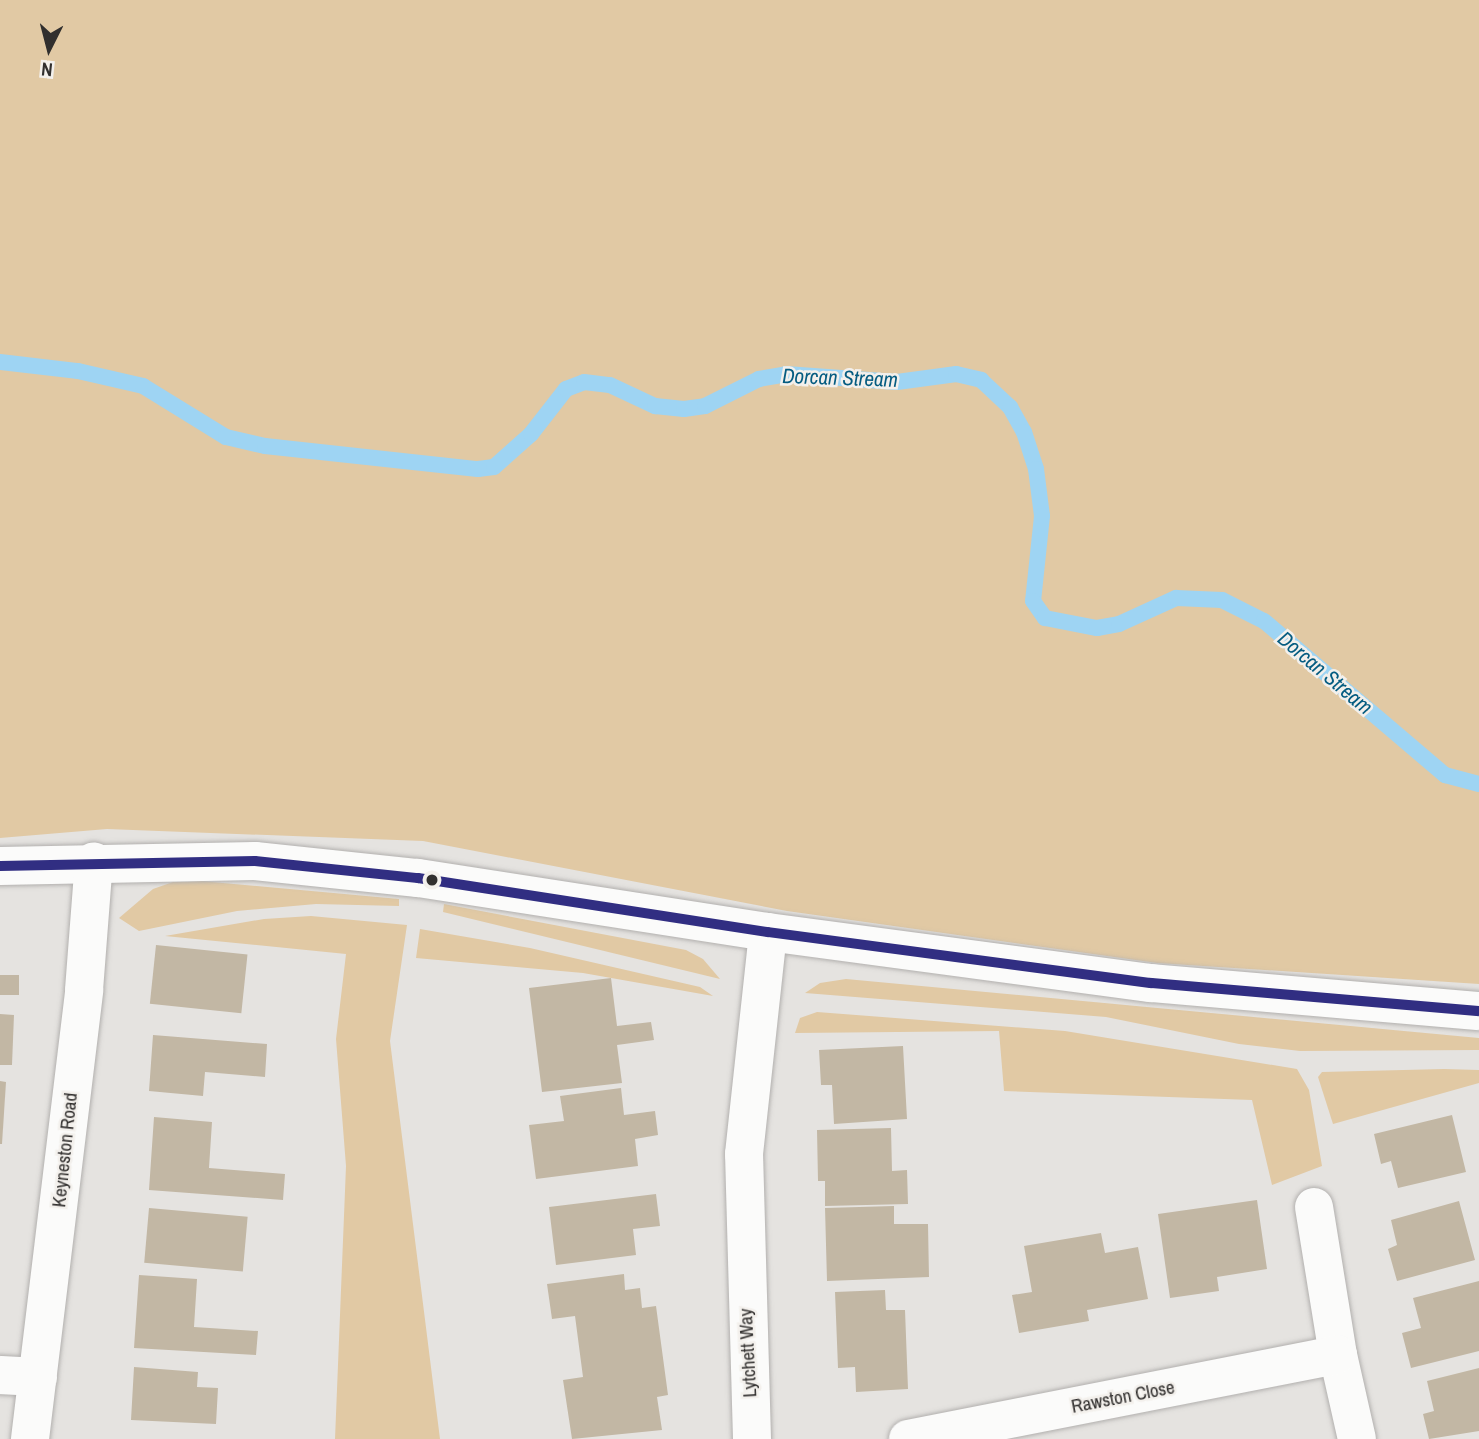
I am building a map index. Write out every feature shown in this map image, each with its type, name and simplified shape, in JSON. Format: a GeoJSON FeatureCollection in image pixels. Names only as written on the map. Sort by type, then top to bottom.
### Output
{"type":"FeatureCollection","features":[{"type":"Feature","properties":{"kind":"street"},"geometry":{"type":"LineString","coordinates":[[0,866],[94,861],[255,861],[418,878],[768,932],[1151,983],[1479,1011]]}},
{"type":"Feature","properties":{"kind":"street","name":"Keyneston Road"},"geometry":{"type":"LineString","coordinates":[[30,1439],[84,990],[94,861]]}},
{"type":"Feature","properties":{"kind":"street","name":"Lytchett Way"},"geometry":{"type":"LineString","coordinates":[[752,1439],[743,1179],[768,932]]}},
{"type":"Feature","properties":{"kind":"street"},"geometry":{"type":"LineString","coordinates":[[1314,1208],[1338,1355],[1357,1439]]}},
{"type":"Feature","properties":{"kind":"street","name":"Rawston Close"},"geometry":{"type":"LineString","coordinates":[[908,1439],[1338,1355]]}},
{"type":"Feature","properties":{"kind":"street"},"geometry":{"type":"LineString","coordinates":[[0,1375],[38,1377]]}},
{"type":"Feature","properties":{"kind":"shaded area"},"geometry":{"type":"Polygon","coordinates":[[[0,0],[1479,0],[1479,984],[1157,963],[787,911],[423,841],[107,829],[0,838],[0,0]]]}},
{"type":"Feature","properties":{"kind":"shaded area"},"geometry":{"type":"Polygon","coordinates":[[[201,881],[399,899],[399,906],[316,904],[237,911],[139,931],[119,918],[153,889],[173,882],[201,881]]]}},
{"type":"Feature","properties":{"kind":"shaded area"},"geometry":{"type":"Polygon","coordinates":[[[444,904],[686,950],[703,959],[720,979],[443,912],[444,904]]]}},
{"type":"Feature","properties":{"kind":"shaded area"},"geometry":{"type":"Polygon","coordinates":[[[311,916],[407,925],[390,1041],[440,1439],[335,1439],[346,1166],[336,1039],[346,954],[165,936],[264,919],[311,916]]]}},
{"type":"Feature","properties":{"kind":"shaded area"},"geometry":{"type":"Polygon","coordinates":[[[420,929],[530,948],[700,987],[713,996],[583,973],[416,958],[420,929]]]}},
{"type":"Feature","properties":{"kind":"shaded area"},"geometry":{"type":"Polygon","coordinates":[[[846,979],[1479,1038],[1479,1050],[1300,1051],[1239,1044],[1106,1017],[805,993],[820,983],[846,979]]]}},
{"type":"Feature","properties":{"kind":"shaded area"},"geometry":{"type":"Polygon","coordinates":[[[817,1012],[1065,1031],[1297,1069],[1309,1090],[1322,1166],[1272,1185],[1252,1100],[1004,1091],[999,1031],[795,1033],[800,1018],[817,1012]]]}},
{"type":"Feature","properties":{"kind":"shaded area"},"geometry":{"type":"Polygon","coordinates":[[[1479,1070],[1479,1083],[1333,1124],[1318,1077],[1322,1072],[1479,1070]]]}},
{"type":"Feature","properties":{"kind":"building"},"geometry":{"type":"Polygon","coordinates":[[[156,945],[247,955],[241,1013],[150,1004],[156,945]]]}},
{"type":"Feature","properties":{"kind":"building"},"geometry":{"type":"Polygon","coordinates":[[[0,975],[19,975],[19,995],[0,995],[0,975]]]}},
{"type":"Feature","properties":{"kind":"building"},"geometry":{"type":"Polygon","coordinates":[[[611,978],[617,1026],[651,1022],[654,1040],[617,1045],[622,1083],[542,1092],[529,988],[611,978]]]}},
{"type":"Feature","properties":{"kind":"building"},"geometry":{"type":"Polygon","coordinates":[[[0,1014],[14,1015],[12,1065],[0,1065],[0,1014]]]}},
{"type":"Feature","properties":{"kind":"building"},"geometry":{"type":"Polygon","coordinates":[[[153,1035],[267,1044],[265,1077],[205,1072],[203,1096],[149,1091],[153,1035]]]}},
{"type":"Feature","properties":{"kind":"building"},"geometry":{"type":"Polygon","coordinates":[[[903,1046],[907,1119],[834,1124],[832,1085],[821,1085],[819,1050],[903,1046]]]}},
{"type":"Feature","properties":{"kind":"building"},"geometry":{"type":"Polygon","coordinates":[[[0,1081],[6,1082],[2,1144],[0,1144],[0,1081]]]}},
{"type":"Feature","properties":{"kind":"building"},"geometry":{"type":"Polygon","coordinates":[[[621,1088],[624,1115],[655,1111],[658,1135],[635,1139],[638,1166],[536,1179],[529,1125],[564,1121],[560,1096],[621,1088]]]}},
{"type":"Feature","properties":{"kind":"building"},"geometry":{"type":"Polygon","coordinates":[[[1452,1115],[1466,1172],[1398,1188],[1391,1161],[1381,1164],[1374,1134],[1452,1115]]]}},
{"type":"Feature","properties":{"kind":"building"},"geometry":{"type":"Polygon","coordinates":[[[154,1117],[212,1122],[209,1168],[285,1174],[283,1200],[149,1190],[154,1117]]]}},
{"type":"Feature","properties":{"kind":"building"},"geometry":{"type":"Polygon","coordinates":[[[891,1128],[892,1171],[907,1170],[908,1204],[825,1206],[825,1181],[818,1181],[817,1130],[891,1128]]]}},
{"type":"Feature","properties":{"kind":"building"},"geometry":{"type":"Polygon","coordinates":[[[656,1194],[660,1226],[633,1229],[636,1255],[556,1265],[549,1207],[656,1194]]]}},
{"type":"Feature","properties":{"kind":"building"},"geometry":{"type":"Polygon","coordinates":[[[1257,1200],[1267,1269],[1217,1277],[1219,1291],[1170,1298],[1158,1214],[1257,1200]]]}},
{"type":"Feature","properties":{"kind":"building"},"geometry":{"type":"Polygon","coordinates":[[[1459,1201],[1475,1260],[1397,1281],[1388,1249],[1397,1245],[1391,1220],[1459,1201]]]}},
{"type":"Feature","properties":{"kind":"building"},"geometry":{"type":"Polygon","coordinates":[[[894,1206],[894,1224],[928,1224],[929,1277],[827,1281],[825,1208],[894,1206]]]}},
{"type":"Feature","properties":{"kind":"building"},"geometry":{"type":"Polygon","coordinates":[[[149,1208],[248,1217],[243,1271],[144,1263],[149,1208]]]}},
{"type":"Feature","properties":{"kind":"building"},"geometry":{"type":"Polygon","coordinates":[[[1101,1233],[1105,1253],[1138,1247],[1148,1299],[1087,1310],[1089,1321],[1019,1333],[1012,1295],[1032,1292],[1024,1246],[1101,1233]]]}},
{"type":"Feature","properties":{"kind":"building"},"geometry":{"type":"Polygon","coordinates":[[[624,1274],[625,1290],[640,1288],[642,1308],[656,1306],[668,1395],[657,1397],[662,1430],[572,1439],[563,1380],[583,1377],[575,1316],[552,1319],[547,1284],[624,1274]]]}},
{"type":"Feature","properties":{"kind":"building"},"geometry":{"type":"Polygon","coordinates":[[[139,1275],[197,1279],[194,1327],[258,1331],[256,1355],[134,1348],[139,1275]]]}},
{"type":"Feature","properties":{"kind":"building"},"geometry":{"type":"Polygon","coordinates":[[[1479,1281],[1479,1351],[1411,1368],[1402,1333],[1421,1328],[1413,1298],[1479,1281]]]}},
{"type":"Feature","properties":{"kind":"building"},"geometry":{"type":"Polygon","coordinates":[[[885,1290],[886,1310],[905,1310],[908,1389],[856,1392],[855,1367],[838,1368],[835,1292],[885,1290]]]}},
{"type":"Feature","properties":{"kind":"building"},"geometry":{"type":"Polygon","coordinates":[[[134,1367],[198,1372],[197,1387],[218,1388],[216,1424],[131,1420],[134,1367]]]}},
{"type":"Feature","properties":{"kind":"building"},"geometry":{"type":"Polygon","coordinates":[[[1479,1368],[1479,1431],[1429,1439],[1423,1414],[1434,1411],[1427,1381],[1479,1368]]]}},
{"type":"Feature","properties":{"kind":"waterway","name":"Dorcan Stream"},"geometry":{"type":"LineString","coordinates":[[0,362],[78,371],[143,386],[226,437],[265,446],[478,469],[494,467],[531,434],[566,389],[584,382],[610,385],[655,406],[684,409],[705,406],[759,379],[786,374],[897,382],[956,374],[981,380],[1010,407],[1024,432],[1036,469],[1042,516],[1033,601],[1045,618],[1097,628],[1119,624],[1176,598],[1222,600],[1264,621],[1445,775],[1479,784]]}},
{"type":"Feature","properties":{"kind":"transit line"},"geometry":{"type":"LineString","coordinates":[[0,866],[255,861],[418,878],[768,932],[1151,983],[1479,1011]]}}]}
